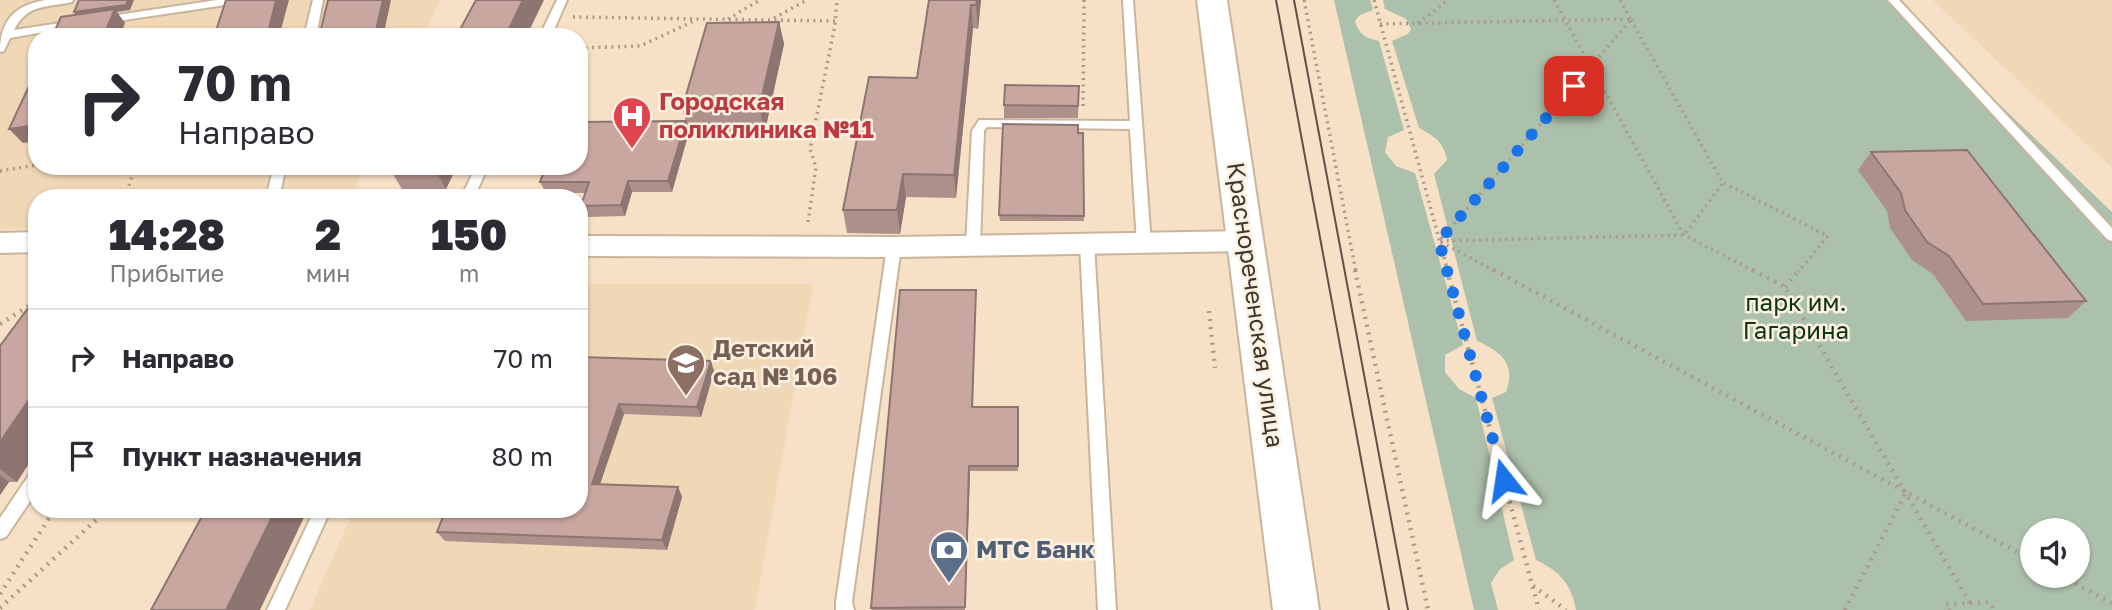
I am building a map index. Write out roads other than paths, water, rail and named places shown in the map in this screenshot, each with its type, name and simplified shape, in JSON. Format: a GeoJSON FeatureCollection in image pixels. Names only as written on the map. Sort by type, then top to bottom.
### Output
{"type":"FeatureCollection","features":[{"type":"Feature","properties":{"kind":"main road","name":"Краснореченская улица"},"geometry":{"type":"LineString","coordinates":[[1212,0],[1296,610]]}},
{"type":"Feature","properties":{"kind":"street"},"geometry":{"type":"LineString","coordinates":[[588,246],[894,247],[1246,241]]}},
{"type":"Feature","properties":{"kind":"street"},"geometry":{"type":"LineString","coordinates":[[0,243],[28,242]]}},
{"type":"Feature","properties":{"kind":"lane"},"geometry":{"type":"LineString","coordinates":[[0,48],[16,14],[23,9],[68,0]]}},
{"type":"Feature","properties":{"kind":"lane"},"geometry":{"type":"LineString","coordinates":[[47,28],[239,0]]}},
{"type":"Feature","properties":{"kind":"lane"},"geometry":{"type":"LineString","coordinates":[[312,28],[318,0]]}},
{"type":"Feature","properties":{"kind":"lane"},"geometry":{"type":"LineString","coordinates":[[549,28],[562,0]]}},
{"type":"Feature","properties":{"kind":"lane"},"geometry":{"type":"LineString","coordinates":[[1128,0],[1144,244]]}},
{"type":"Feature","properties":{"kind":"lane"},"geometry":{"type":"LineString","coordinates":[[1893,0],[2112,236]]}},
{"type":"Feature","properties":{"kind":"lane"},"geometry":{"type":"LineString","coordinates":[[6,34],[28,31]]}},
{"type":"Feature","properties":{"kind":"lane"},"geometry":{"type":"LineString","coordinates":[[974,245],[978,131],[983,123],[1136,125]]}},
{"type":"Feature","properties":{"kind":"lane"},"geometry":{"type":"LineString","coordinates":[[1087,244],[1107,610]]}},
{"type":"Feature","properties":{"kind":"lane"},"geometry":{"type":"LineString","coordinates":[[845,610],[894,247]]}},
{"type":"Feature","properties":{"kind":"lane"},"geometry":{"type":"LineString","coordinates":[[0,532],[28,490]]}},
{"type":"Feature","properties":{"kind":"lane"},"geometry":{"type":"LineString","coordinates":[[276,610],[319,518]]}},
{"type":"Feature","properties":{"kind":"tram line"},"geometry":{"type":"LineString","coordinates":[[1276,0],[1389,610]]}},
{"type":"Feature","properties":{"kind":"tram line"},"geometry":{"type":"LineString","coordinates":[[1294,0],[1408,610]]}},
{"type":"Feature","properties":{"kind":"place","name":"Городская поликлиника №11"},"geometry":{"type":"Point","coordinates":[632,150]}},
{"type":"Feature","properties":{"kind":"place","name":"Детский сад № 106"},"geometry":{"type":"Point","coordinates":[686,397]}},
{"type":"Feature","properties":{"kind":"place","name":"МТС Банк"},"geometry":{"type":"Point","coordinates":[949,584]}},
{"type":"Feature","properties":{"kind":"park label","name":"парк им. Гагарина"},"geometry":{"type":"Point","coordinates":[1796,317]}}]}
